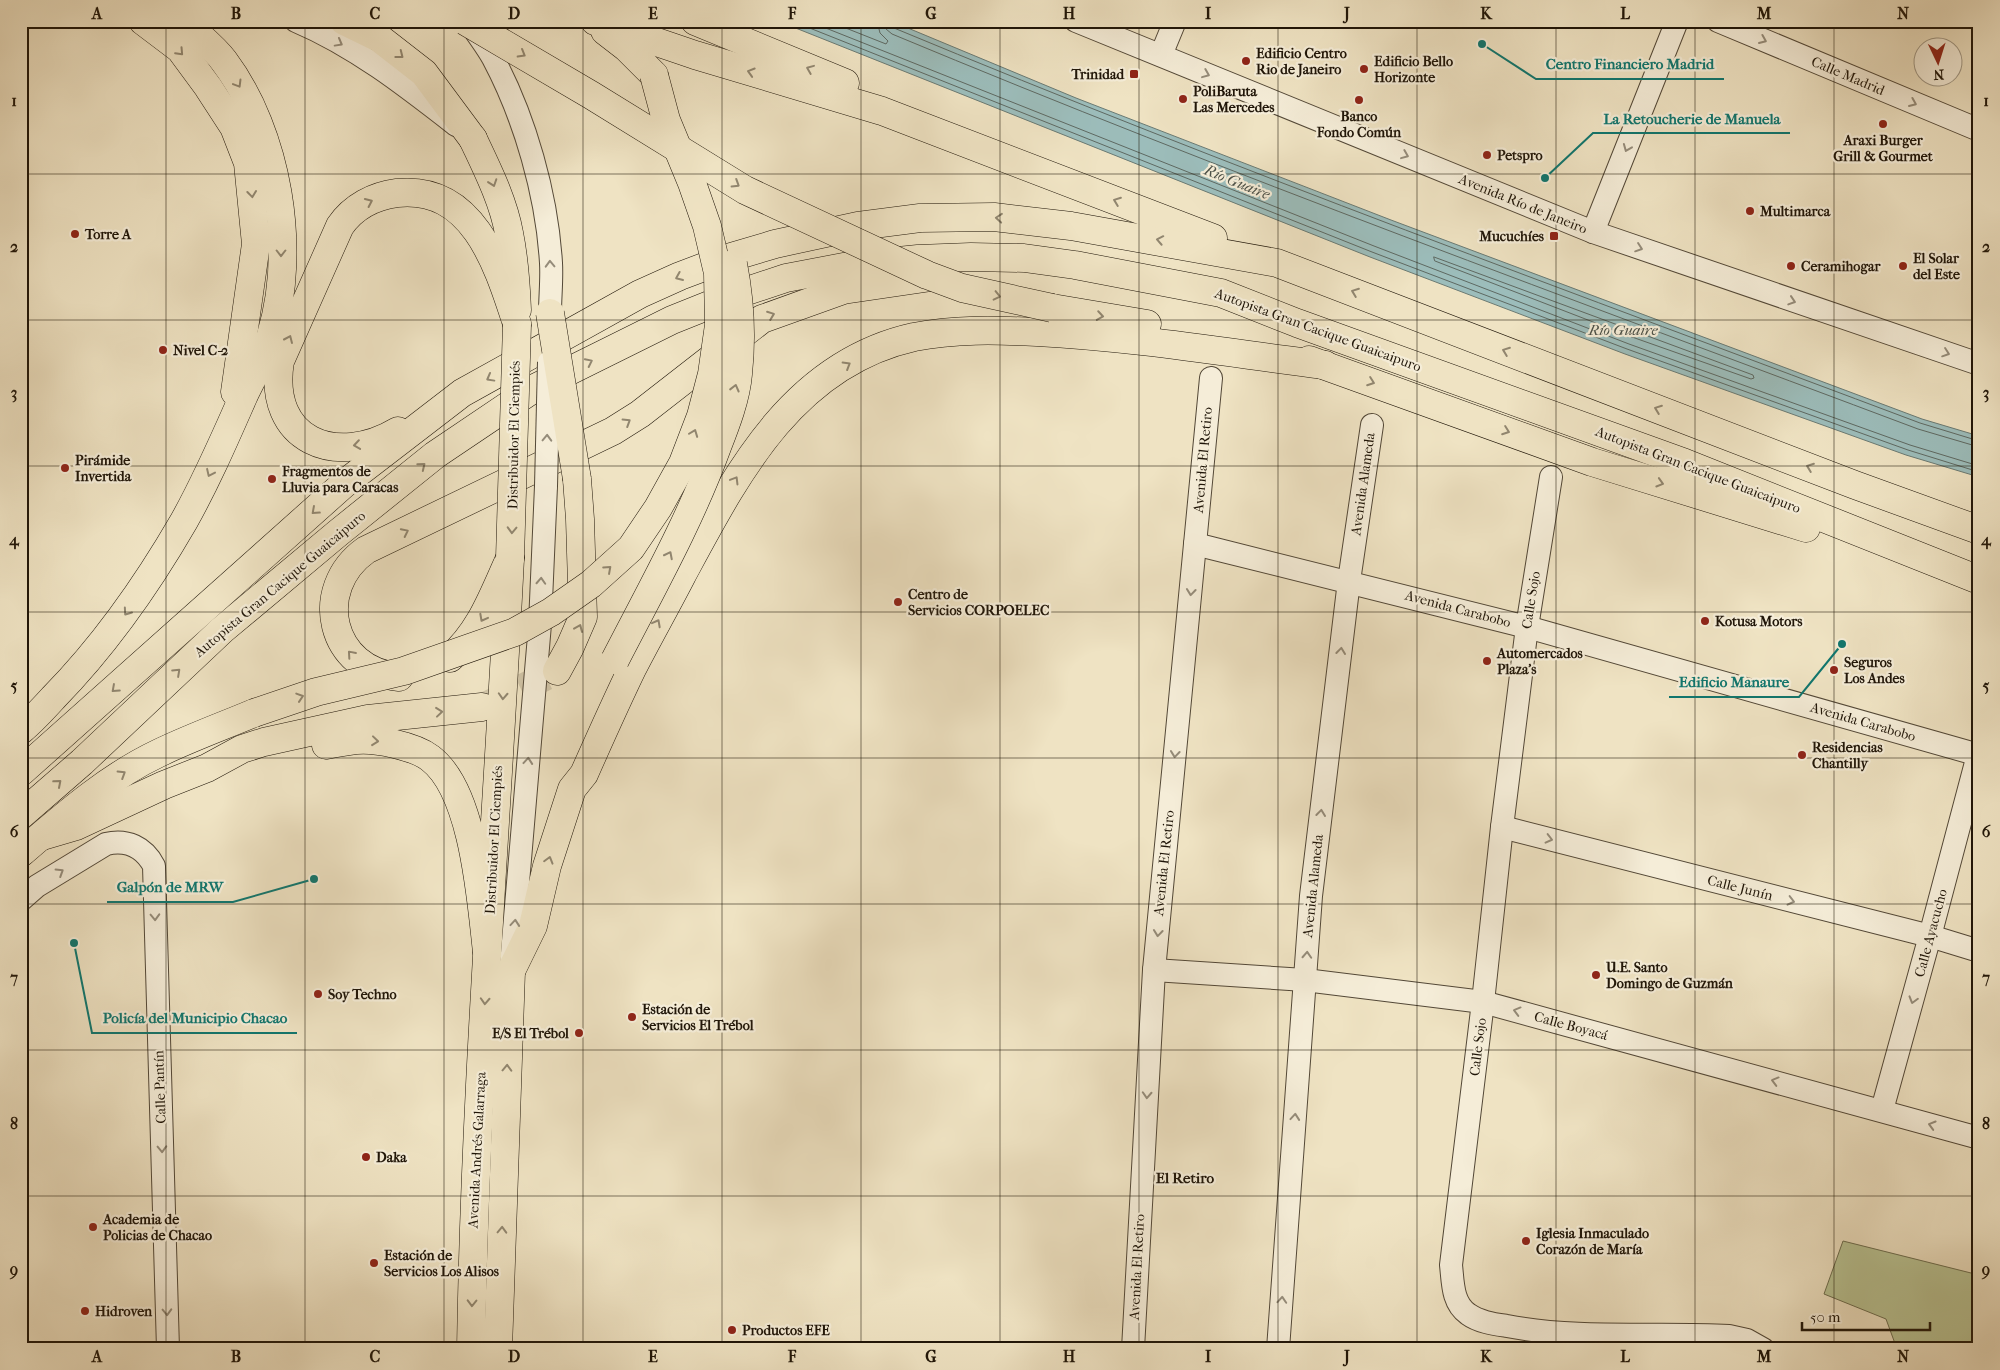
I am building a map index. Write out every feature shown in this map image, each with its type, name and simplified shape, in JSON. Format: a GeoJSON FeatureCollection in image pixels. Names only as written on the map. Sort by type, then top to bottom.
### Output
{"type":"FeatureCollection","features":[{"type":"Feature","properties":{"kind":"main road"},"geometry":{"type":"LineString","coordinates":[[143,21],[180,49],[208,86],[234,127],[248,163],[256,244],[230,428]]}},
{"type":"Feature","properties":{"kind":"main road"},"geometry":{"type":"LineString","coordinates":[[21,730],[74,677],[132,604],[157,568],[210,474],[271,336],[278,300],[281,268],[281,229],[277,190],[268,153],[240,86],[223,60],[183,21]]}},
{"type":"Feature","properties":{"kind":"main road"},"geometry":{"type":"LineString","coordinates":[[344,21],[379,38],[424,73],[473,139]]}},
{"type":"Feature","properties":{"kind":"main road"},"geometry":{"type":"LineString","coordinates":[[467,21],[591,94],[745,190],[927,275],[1050,320]]}},
{"type":"Feature","properties":{"kind":"main road"},"geometry":{"type":"LineString","coordinates":[[572,789],[570,768],[615,660],[685,524],[708,474],[726,423],[738,375],[740,320],[733,266],[722,218],[679,116],[654,75],[627,48],[594,21]]}},
{"type":"Feature","properties":{"kind":"main road"},"geometry":{"type":"LineString","coordinates":[[594,21],[695,55],[882,111],[1277,263]]}},
{"type":"Feature","properties":{"kind":"main road"},"geometry":{"type":"LineString","coordinates":[[695,21],[844,83],[882,111]]}},
{"type":"Feature","properties":{"kind":"main road"},"geometry":{"type":"LineString","coordinates":[[21,853],[96,791],[158,753],[254,713],[316,692],[404,671],[514,632],[551,612],[591,584],[631,548],[658,508],[682,463],[700,416],[712,374],[719,325],[718,273],[707,226],[692,183],[666,120],[654,75]]}},
{"type":"Feature","properties":{"kind":"main road","name":"Distribuidor El Ciempiés"},"geometry":{"type":"LineString","coordinates":[[473,139],[492,178],[509,232],[516,291],[517,324],[510,558],[487,952]]}},
{"type":"Feature","properties":{"kind":"main road"},"geometry":{"type":"LineString","coordinates":[[462,393],[395,433],[380,440],[356,446],[336,447],[319,444],[300,433],[289,421],[283,410],[278,393],[280,361],[340,226],[347,216],[365,203],[388,194],[403,192],[435,198],[450,204],[474,226],[485,243],[499,272],[517,324]]}},
{"type":"Feature","properties":{"kind":"main road","name":"Autopista Gran Cacique Guaicaipuro"},"geometry":{"type":"LineString","coordinates":[[21,772],[345,483],[462,393],[605,313],[680,276],[756,250],[858,226],[920,218],[994,217],[1071,226],[1277,263],[1855,485],[1979,530]]}},
{"type":"Feature","properties":{"kind":"main road","name":"Autopista Gran Cacique Guaicaipuro"},"geometry":{"type":"LineString","coordinates":[[21,815],[82,762],[222,630],[338,533],[435,455],[533,388],[672,320],[732,296],[786,278],[849,266],[918,259],[1024,258],[1075,265],[1221,293],[1297,323],[1685,463],[1979,581]]}},
{"type":"Feature","properties":{"kind":"main road"},"geometry":{"type":"LineString","coordinates":[[510,558],[484,616],[475,631],[458,652],[431,671],[417,676],[402,677],[388,676],[374,671],[362,664],[351,654],[338,634],[334,610],[337,587],[348,566],[366,550],[613,431],[640,414],[762,319],[843,290],[964,273],[1023,275],[1086,283],[1297,323]]}},
{"type":"Feature","properties":{"kind":"main road"},"geometry":{"type":"LineString","coordinates":[[550,313],[576,479],[580,519],[583,617],[557,671]]}},
{"type":"Feature","properties":{"kind":"main road"},"geometry":{"type":"LineString","coordinates":[[510,972],[533,926],[548,866],[572,789],[584,774],[634,666],[724,498],[747,461],[769,432],[800,397],[830,375],[860,357],[913,338],[962,330],[1050,320],[1139,323],[1245,344],[1325,365],[1592,462],[1979,581]]}},
{"type":"Feature","properties":{"kind":"main road"},"geometry":{"type":"LineString","coordinates":[[42,836],[76,826],[164,785],[207,768],[242,749],[264,742],[359,721],[482,707]]}},
{"type":"Feature","properties":{"kind":"main road"},"geometry":{"type":"LineString","coordinates":[[207,768],[249,763],[305,748],[358,740],[407,748],[430,758],[447,777],[458,798],[466,824],[477,864],[487,952]]}},
{"type":"Feature","properties":{"kind":"main road","name":"Avenida Andrés Galarraga"},"geometry":{"type":"LineString","coordinates":[[471,1349],[473,1231],[487,952]]}},
{"type":"Feature","properties":{"kind":"main road","name":"Avenida Andrés Galarraga"},"geometry":{"type":"LineString","coordinates":[[498,1349],[510,972]]}},
{"type":"Feature","properties":{"kind":"street","name":"Distribuidor El Ciempiés"},"geometry":{"type":"LineString","coordinates":[[296,21],[313,28],[396,79],[473,139]]}},
{"type":"Feature","properties":{"kind":"street","name":"Distribuidor El Ciempiés"},"geometry":{"type":"LineString","coordinates":[[467,21],[492,57],[511,95],[531,153],[546,219],[551,264],[546,486],[540,624],[510,972]]}},
{"type":"Feature","properties":{"kind":"street","name":"Avenida Río de Janeiro"},"geometry":{"type":"LineString","coordinates":[[1076,21],[1593,232],[1979,364]]}},
{"type":"Feature","properties":{"kind":"street"},"geometry":{"type":"LineString","coordinates":[[1161,55],[1175,21]]}},
{"type":"Feature","properties":{"kind":"street"},"geometry":{"type":"LineString","coordinates":[[1593,232],[1677,21]]}},
{"type":"Feature","properties":{"kind":"street","name":"Calle Madrid"},"geometry":{"type":"LineString","coordinates":[[1718,21],[1979,130]]}},
{"type":"Feature","properties":{"kind":"street","name":"Avenida El Retiro"},"geometry":{"type":"LineString","coordinates":[[1133,1349],[1154,970],[1211,378]]}},
{"type":"Feature","properties":{"kind":"street","name":"Avenida Alameda"},"geometry":{"type":"LineString","coordinates":[[1278,1349],[1306,980],[1310,896],[1349,581],[1372,426]]}},
{"type":"Feature","properties":{"kind":"street","name":"Calle Sojo"},"geometry":{"type":"LineString","coordinates":[[1551,477],[1526,627],[1502,827],[1484,1002],[1451,1265],[1454,1294],[1458,1303],[1467,1314],[1488,1323],[1524,1329],[1574,1341],[1729,1336],[1747,1340],[1763,1349]]}},
{"type":"Feature","properties":{"kind":"street","name":"Avenida Carabobo"},"geometry":{"type":"LineString","coordinates":[[1195,544],[1349,581],[1526,627],[1978,755]]}},
{"type":"Feature","properties":{"kind":"street","name":"Calle Ayacucho"},"geometry":{"type":"LineString","coordinates":[[1882,1110],[1978,755]]}},
{"type":"Feature","properties":{"kind":"street","name":"Calle Junín"},"geometry":{"type":"LineString","coordinates":[[1502,827],[1930,936],[1979,951]]}},
{"type":"Feature","properties":{"kind":"street","name":"Calle Pantín"},"geometry":{"type":"LineString","coordinates":[[21,900],[37,886],[111,843],[127,844],[143,850],[154,866],[168,1349]]}},
{"type":"Feature","properties":{"kind":"street","name":"Calle Boyacá"},"geometry":{"type":"LineString","coordinates":[[1154,970],[1306,980],[1484,1002],[1979,1138]]}},
{"type":"Feature","properties":{"kind":"green space"},"geometry":{"type":"Polygon","coordinates":[[[1843,1241],[1979,1275],[1979,1349],[1897,1349],[1886,1319],[1824,1294],[1843,1241]]]}},
{"type":"Feature","properties":{"kind":"water","name":"Río Guaire"},"geometry":{"type":"Polygon","coordinates":[[[778,21],[891,21],[1076,98],[1391,220],[1922,419],[1979,436],[1979,477],[1906,455],[1625,354],[1370,257],[778,21]]]}},
{"type":"Feature","properties":{"kind":"tunnel"},"geometry":{"type":"LineString","coordinates":[[483,707],[557,671]]}},
{"type":"Feature","properties":{"kind":"place","name":"Centro Financiero Madrid"},"geometry":{"type":"Point","coordinates":[1482,44]}},
{"type":"Feature","properties":{"kind":"place","name":"Edificio Centro Rio de Janeiro"},"geometry":{"type":"Point","coordinates":[1246,61]}},
{"type":"Feature","properties":{"kind":"place","name":"Edificio Bello Horizonte"},"geometry":{"type":"Point","coordinates":[1364,69]}},
{"type":"Feature","properties":{"kind":"place","name":"Trinidad"},"geometry":{"type":"Point","coordinates":[1134,74]}},
{"type":"Feature","properties":{"kind":"place","name":"PoliBaruta Las Mercedes"},"geometry":{"type":"Point","coordinates":[1183,99]}},
{"type":"Feature","properties":{"kind":"place","name":"Banco Fondo Común"},"geometry":{"type":"Point","coordinates":[1359,100]}},
{"type":"Feature","properties":{"kind":"place","name":"Araxi Burger Grill & Gourmet"},"geometry":{"type":"Point","coordinates":[1883,124]}},
{"type":"Feature","properties":{"kind":"place","name":"Petspro"},"geometry":{"type":"Point","coordinates":[1487,155]}},
{"type":"Feature","properties":{"kind":"place","name":"La Retoucherie de Manuela"},"geometry":{"type":"Point","coordinates":[1545,178]}},
{"type":"Feature","properties":{"kind":"place","name":"Multimarca"},"geometry":{"type":"Point","coordinates":[1750,211]}},
{"type":"Feature","properties":{"kind":"place","name":"Torre A"},"geometry":{"type":"Point","coordinates":[75,234]}},
{"type":"Feature","properties":{"kind":"place","name":"Mucuchíes"},"geometry":{"type":"Point","coordinates":[1554,236]}},
{"type":"Feature","properties":{"kind":"place","name":"Ceramihogar"},"geometry":{"type":"Point","coordinates":[1791,266]}},
{"type":"Feature","properties":{"kind":"place","name":"El Solar del Este"},"geometry":{"type":"Point","coordinates":[1903,266]}},
{"type":"Feature","properties":{"kind":"place","name":"Nivel C-2"},"geometry":{"type":"Point","coordinates":[163,350]}},
{"type":"Feature","properties":{"kind":"place","name":"Pirámide Invertida"},"geometry":{"type":"Point","coordinates":[65,468]}},
{"type":"Feature","properties":{"kind":"place","name":"Fragmentos de Lluvia para Caracas"},"geometry":{"type":"Point","coordinates":[272,479]}},
{"type":"Feature","properties":{"kind":"place","name":"Centro de Servicios CORPOELEC"},"geometry":{"type":"Point","coordinates":[898,602]}},
{"type":"Feature","properties":{"kind":"place","name":"Kotusa Motors"},"geometry":{"type":"Point","coordinates":[1705,621]}},
{"type":"Feature","properties":{"kind":"place","name":"Edificio Manaure"},"geometry":{"type":"Point","coordinates":[1842,644]}},
{"type":"Feature","properties":{"kind":"place","name":"Automercados Plaza's"},"geometry":{"type":"Point","coordinates":[1487,661]}},
{"type":"Feature","properties":{"kind":"place","name":"Seguros Los Andes"},"geometry":{"type":"Point","coordinates":[1834,670]}},
{"type":"Feature","properties":{"kind":"place","name":"Residencias Chantilly"},"geometry":{"type":"Point","coordinates":[1802,755]}},
{"type":"Feature","properties":{"kind":"place","name":"Galpón de MRW"},"geometry":{"type":"Point","coordinates":[314,879]}},
{"type":"Feature","properties":{"kind":"place","name":"Policía del Municipio Chacao"},"geometry":{"type":"Point","coordinates":[74,943]}},
{"type":"Feature","properties":{"kind":"place","name":"U.E. Santo Domingo de Guzmán"},"geometry":{"type":"Point","coordinates":[1596,975]}},
{"type":"Feature","properties":{"kind":"place","name":"Soy Techno"},"geometry":{"type":"Point","coordinates":[318,994]}},
{"type":"Feature","properties":{"kind":"place","name":"Estación de Servicios El Trébol"},"geometry":{"type":"Point","coordinates":[632,1017]}},
{"type":"Feature","properties":{"kind":"place","name":"E/S El Trébol"},"geometry":{"type":"Point","coordinates":[579,1033]}},
{"type":"Feature","properties":{"kind":"place","name":"Daka"},"geometry":{"type":"Point","coordinates":[366,1157]}},
{"type":"Feature","properties":{"kind":"place","name":"Academia de Policias de Chacao"},"geometry":{"type":"Point","coordinates":[93,1227]}},
{"type":"Feature","properties":{"kind":"place","name":"Iglesia Inmaculado Corazón de María"},"geometry":{"type":"Point","coordinates":[1526,1241]}},
{"type":"Feature","properties":{"kind":"place","name":"Estación de Servicios Los Alisos"},"geometry":{"type":"Point","coordinates":[374,1263]}},
{"type":"Feature","properties":{"kind":"place","name":"Hidroven"},"geometry":{"type":"Point","coordinates":[85,1311]}},
{"type":"Feature","properties":{"kind":"place","name":"Productos EFE"},"geometry":{"type":"Point","coordinates":[732,1330]}},
{"type":"Feature","properties":{"kind":"district","name":"El Retiro"},"geometry":{"type":"Point","coordinates":[1185,1178]}}]}
